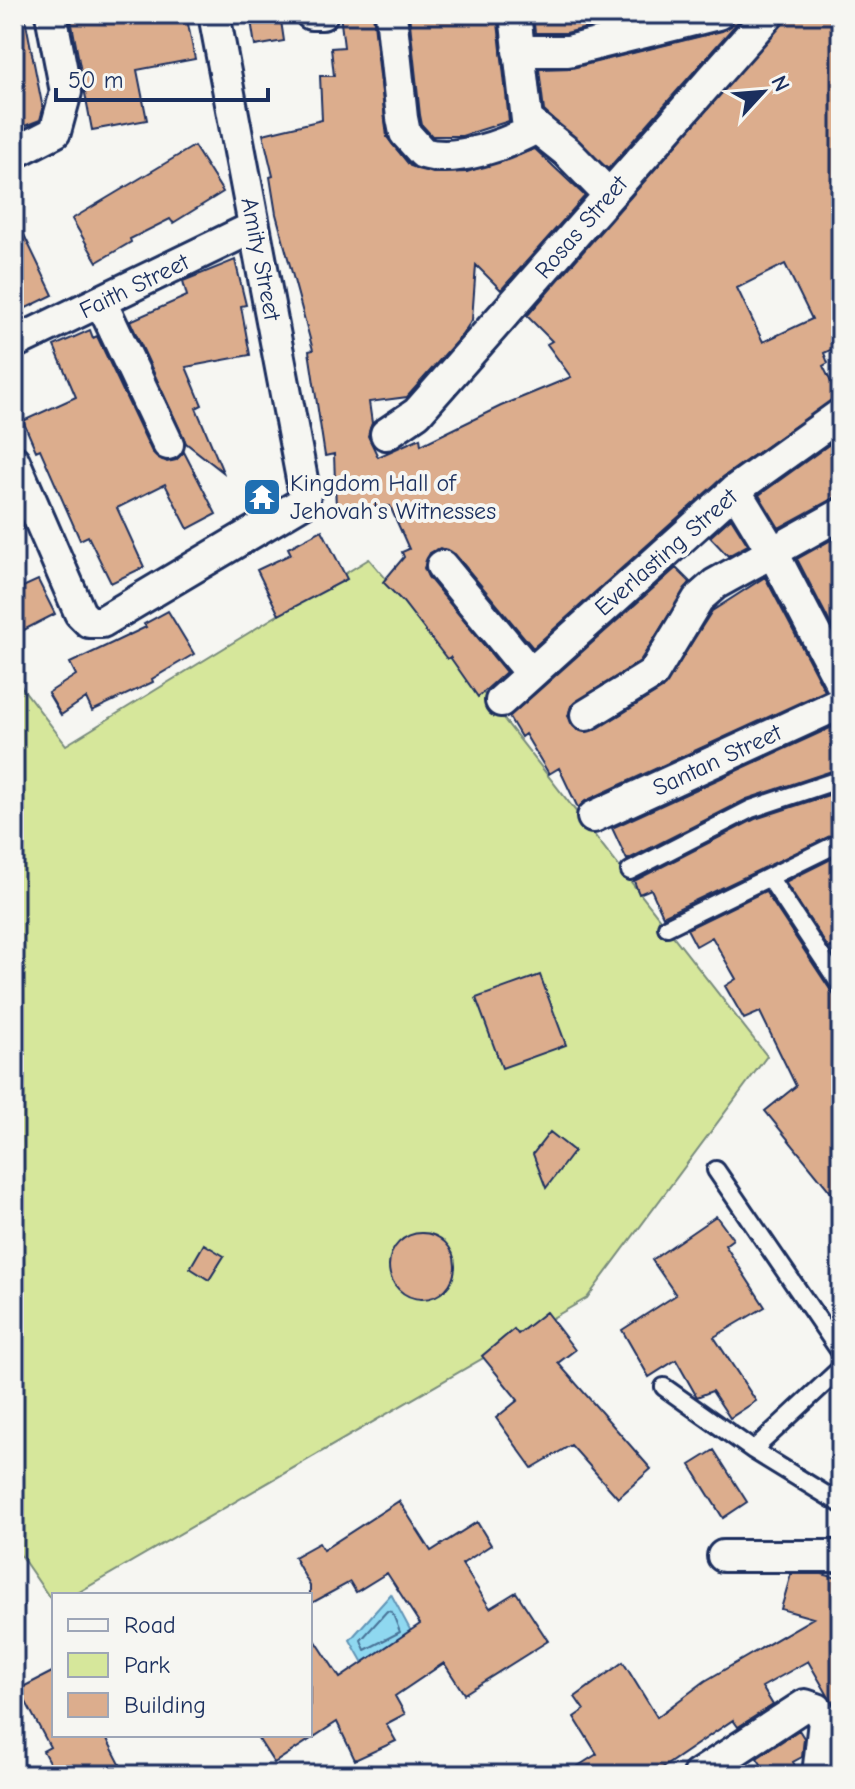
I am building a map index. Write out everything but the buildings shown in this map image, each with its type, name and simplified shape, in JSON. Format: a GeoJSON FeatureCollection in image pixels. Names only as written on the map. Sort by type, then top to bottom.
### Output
{"type":"FeatureCollection","features":[{"type":"Feature","properties":{"kind":"street"},"geometry":{"type":"LineString","coordinates":[[14,153],[55,132],[66,92],[51,14]]}},
{"type":"Feature","properties":{"kind":"street","name":"Amity Street"},"geometry":{"type":"LineString","coordinates":[[25,514],[80,613],[89,622],[102,622],[302,503],[306,486],[214,14]]}},
{"type":"Feature","properties":{"kind":"street"},"geometry":{"type":"LineString","coordinates":[[311,14],[322,14]]}},
{"type":"Feature","properties":{"kind":"street"},"geometry":{"type":"LineString","coordinates":[[391,14],[405,133],[423,153],[449,155],[505,142],[536,128]]}},
{"type":"Feature","properties":{"kind":"street"},"geometry":{"type":"LineString","coordinates":[[515,14],[525,114],[536,128],[567,152],[609,195]]}},
{"type":"Feature","properties":{"kind":"street"},"geometry":{"type":"LineString","coordinates":[[518,51],[568,51],[718,14]]}},
{"type":"Feature","properties":{"kind":"street","name":"Rosas Street"},"geometry":{"type":"LineString","coordinates":[[386,434],[417,413],[769,14]]}},
{"type":"Feature","properties":{"kind":"street","name":"Faith Street"},"geometry":{"type":"LineString","coordinates":[[14,343],[254,227]]}},
{"type":"Feature","properties":{"kind":"street"},"geometry":{"type":"LineString","coordinates":[[101,302],[168,444]]}},
{"type":"Feature","properties":{"kind":"street","name":"Everlasting Street"},"geometry":{"type":"LineString","coordinates":[[501,701],[735,490],[841,414]]}},
{"type":"Feature","properties":{"kind":"street"},"geometry":{"type":"LineString","coordinates":[[14,461],[25,514]]}},
{"type":"Feature","properties":{"kind":"street"},"geometry":{"type":"LineString","coordinates":[[735,490],[772,551],[841,683]]}},
{"type":"Feature","properties":{"kind":"street"},"geometry":{"type":"LineString","coordinates":[[586,715],[653,674],[698,599],[715,584],[841,514]]}},
{"type":"Feature","properties":{"kind":"street"},"geometry":{"type":"LineString","coordinates":[[442,566],[531,674]]}},
{"type":"Feature","properties":{"kind":"street","name":"Santan Street"},"geometry":{"type":"LineString","coordinates":[[593,817],[841,703]]}},
{"type":"Feature","properties":{"kind":"street"},"geometry":{"type":"LineString","coordinates":[[723,1556],[841,1556]]}},
{"type":"Feature","properties":{"kind":"street"},"geometry":{"type":"LineString","coordinates":[[698,1775],[805,1705],[817,1709],[824,1721],[818,1775]]}},
{"type":"Feature","properties":{"kind":"lane"},"geometry":{"type":"LineString","coordinates":[[630,871],[751,809],[841,779]]}},
{"type":"Feature","properties":{"kind":"lane"},"geometry":{"type":"LineString","coordinates":[[667,927],[841,842]]}},
{"type":"Feature","properties":{"kind":"lane"},"geometry":{"type":"LineString","coordinates":[[769,877],[841,986]]}},
{"type":"Feature","properties":{"kind":"lane"},"geometry":{"type":"LineString","coordinates":[[716,1170],[841,1353]]}},
{"type":"Feature","properties":{"kind":"lane"},"geometry":{"type":"LineString","coordinates":[[753,1450],[841,1368]]}},
{"type":"Feature","properties":{"kind":"lane"},"geometry":{"type":"LineString","coordinates":[[664,1387],[753,1450],[841,1504]]}},
{"type":"Feature","properties":{"kind":"green space"},"geometry":{"type":"Polygon","coordinates":[[[369,559],[485,695],[767,1056],[587,1298],[77,1593],[52,1593],[52,1601],[14,1546],[14,677],[66,745],[369,559]]]}},
{"type":"Feature","properties":{"kind":"water"},"geometry":{"type":"Polygon","coordinates":[[[391,1594],[413,1635],[363,1663],[350,1640],[391,1594]]]}},
{"type":"Feature","properties":{"kind":"place","name":"Kingdom Hall of Jehovah's Witnesses"},"geometry":{"type":"Point","coordinates":[262,497]}}]}
